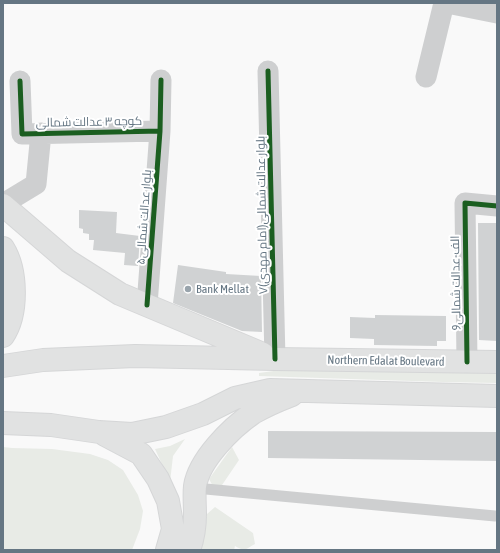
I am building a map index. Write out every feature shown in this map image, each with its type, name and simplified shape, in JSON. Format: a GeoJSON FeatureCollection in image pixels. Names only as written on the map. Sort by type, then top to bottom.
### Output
{"type":"FeatureCollection","features":[{"type":"Feature","properties":{"kind":"main road"},"geometry":{"type":"LineString","coordinates":[[3,205],[68,261],[120,294],[275,360]]}},
{"type":"Feature","properties":{"kind":"main road"},"geometry":{"type":"LineString","coordinates":[[3,248],[7,254],[15,288],[12,318],[3,336]]}},
{"type":"Feature","properties":{"kind":"main road","name":"Northern Edalat Boulevard"},"geometry":{"type":"LineString","coordinates":[[3,366],[43,360],[136,356],[275,360],[497,362]]}},
{"type":"Feature","properties":{"kind":"main road"},"geometry":{"type":"LineString","coordinates":[[3,423],[51,425],[99,432],[132,434],[166,427],[203,414],[235,398],[270,390],[497,396]]}},
{"type":"Feature","properties":{"kind":"main road"},"geometry":{"type":"LineString","coordinates":[[189,550],[192,540],[195,516],[195,488],[197,477],[203,464],[220,440],[252,414],[301,390]]}},
{"type":"Feature","properties":{"kind":"main road"},"geometry":{"type":"LineString","coordinates":[[99,432],[141,454],[158,479],[168,501],[173,529],[167,550]]}},
{"type":"Feature","properties":{"kind":"street"},"geometry":{"type":"LineString","coordinates":[[426,77],[446,3],[497,13]]}},
{"type":"Feature","properties":{"kind":"street","name":"۷بلوار عدالت شمالی(امام مهدی)"},"geometry":{"type":"LineString","coordinates":[[268,71],[275,360]]}},
{"type":"Feature","properties":{"kind":"street","name":"بلوار عدالت شمالی۵"},"geometry":{"type":"LineString","coordinates":[[147,305],[160,130],[161,80]]}},
{"type":"Feature","properties":{"kind":"street","name":"کوچه ۳ عدالت شمالی"},"geometry":{"type":"LineString","coordinates":[[20,81],[22,134],[160,130]]}},
{"type":"Feature","properties":{"kind":"street","name":"کوچه ۳ عدالت شمالی"},"geometry":{"type":"LineString","coordinates":[[3,205],[36,184],[40,133]]}},
{"type":"Feature","properties":{"kind":"street","name":"9الف-عدالت شمالی"},"geometry":{"type":"LineString","coordinates":[[467,362],[465,203],[497,206]]}},
{"type":"Feature","properties":{"kind":"lane"},"geometry":{"type":"LineString","coordinates":[[195,488],[495,516]]}},
{"type":"Feature","properties":{"kind":"shaded area"},"geometry":{"type":"Polygon","coordinates":[[[295,368],[497,372],[497,383],[259,376],[259,373],[295,368]]]}},
{"type":"Feature","properties":{"kind":"shaded area"},"geometry":{"type":"Polygon","coordinates":[[[185,439],[173,456],[170,482],[155,449],[170,446],[185,439]]]}},
{"type":"Feature","properties":{"kind":"shaded area"},"geometry":{"type":"Polygon","coordinates":[[[3,447],[52,449],[90,454],[108,460],[123,470],[138,495],[143,511],[140,529],[132,550],[3,550],[3,447]]]}},
{"type":"Feature","properties":{"kind":"shaded area"},"geometry":{"type":"Polygon","coordinates":[[[232,447],[239,460],[220,488],[215,490],[209,479],[232,447]]]}},
{"type":"Feature","properties":{"kind":"shaded area"},"geometry":{"type":"Polygon","coordinates":[[[215,507],[253,533],[255,544],[245,549],[235,546],[234,550],[197,550],[207,514],[215,507]]]}},
{"type":"Feature","properties":{"kind":"building"},"geometry":{"type":"Polygon","coordinates":[[[79,210],[117,212],[116,233],[140,236],[138,266],[124,265],[125,253],[93,250],[94,240],[89,240],[89,234],[83,233],[83,229],[79,228],[79,210]]]}},
{"type":"Feature","properties":{"kind":"building"},"geometry":{"type":"Polygon","coordinates":[[[478,223],[497,223],[497,341],[479,340],[478,223]]]}},
{"type":"Feature","properties":{"kind":"building"},"geometry":{"type":"Polygon","coordinates":[[[178,265],[226,272],[226,274],[261,276],[262,332],[242,331],[173,303],[178,265]]]}},
{"type":"Feature","properties":{"kind":"building"},"geometry":{"type":"Polygon","coordinates":[[[375,315],[446,316],[446,341],[437,341],[437,346],[374,345],[374,339],[350,338],[350,317],[375,318],[375,315]]]}},
{"type":"Feature","properties":{"kind":"building"},"geometry":{"type":"Polygon","coordinates":[[[268,431],[497,432],[497,461],[268,458],[268,431]]]}},
{"type":"Feature","properties":{"kind":"cycle path"},"geometry":{"type":"LineString","coordinates":[[268,71],[275,359]]}},
{"type":"Feature","properties":{"kind":"cycle path"},"geometry":{"type":"LineString","coordinates":[[147,305],[160,131],[161,80]]}},
{"type":"Feature","properties":{"kind":"cycle path"},"geometry":{"type":"LineString","coordinates":[[20,81],[22,134],[160,131]]}},
{"type":"Feature","properties":{"kind":"cycle path"},"geometry":{"type":"LineString","coordinates":[[467,362],[465,203],[497,206]]}},
{"type":"Feature","properties":{"kind":"place","name":"Bank Mellat"},"geometry":{"type":"Point","coordinates":[188,289]}}]}
